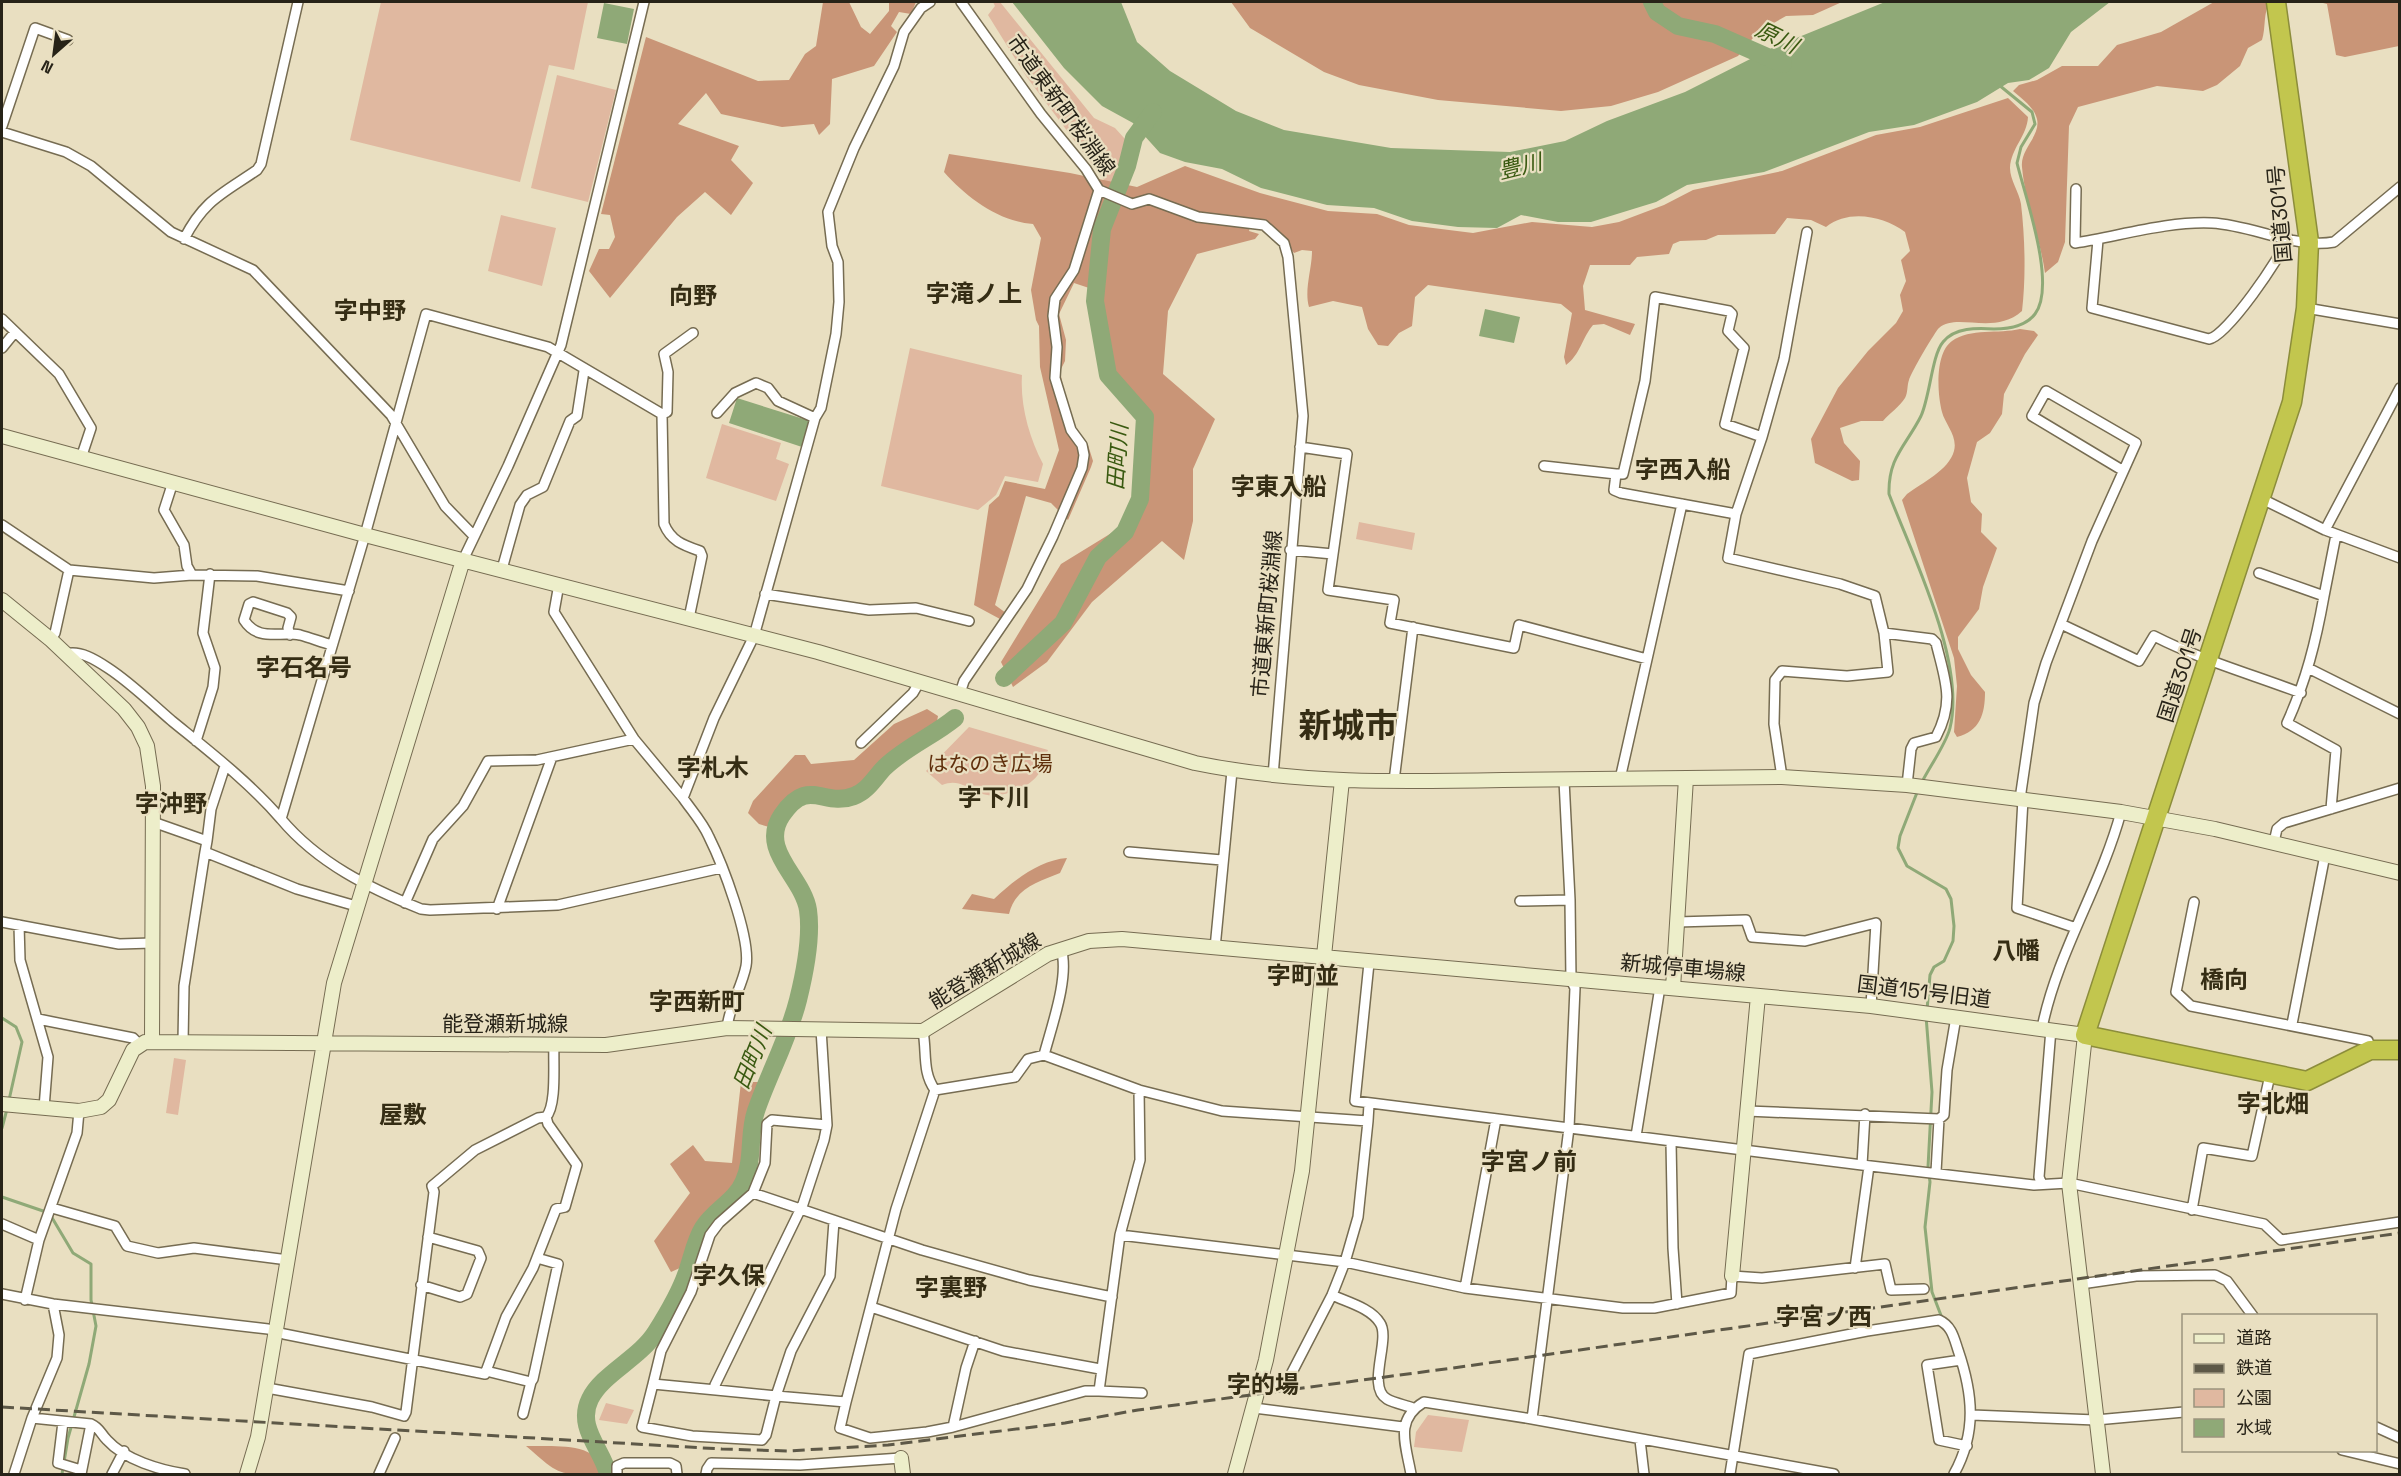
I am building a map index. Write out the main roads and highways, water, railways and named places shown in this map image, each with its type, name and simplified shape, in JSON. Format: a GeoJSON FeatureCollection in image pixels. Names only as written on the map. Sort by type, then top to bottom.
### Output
{"type":"FeatureCollection","features":[{"type":"Feature","properties":{"kind":"highway","name":"国道301号"},"geometry":{"type":"LineString","coordinates":[[2276,2],[2309,242],[2306,308],[2292,402],[2085,1035],[2307,1081],[2370,1050],[2400,1050]]}},
{"type":"Feature","properties":{"kind":"water","name":"豊川"},"geometry":{"type":"Polygon","coordinates":[[[1012,2],[1121,2],[1137,42],[1170,71],[1236,111],[1284,130],[1391,148],[1510,152],[1565,141],[1607,121],[1685,92],[1774,47],[1885,2],[2110,2],[2071,32],[2049,68],[2029,80],[2008,83],[1977,102],[1914,125],[1869,132],[1764,172],[1687,185],[1656,202],[1591,222],[1558,222],[1521,215],[1497,228],[1458,227],[1412,221],[1374,208],[1327,205],[1261,188],[1222,169],[1185,162],[1160,153],[1133,123],[1102,106],[1064,68],[1012,2]]]}},
{"type":"Feature","properties":{"kind":"water"},"geometry":{"type":"Polygon","coordinates":[[[604,3],[634,9],[627,44],[597,38],[604,3]]]}},
{"type":"Feature","properties":{"kind":"water"},"geometry":{"type":"Polygon","coordinates":[[[1485,309],[1520,317],[1514,343],[1479,336],[1485,309]]]}},
{"type":"Feature","properties":{"kind":"water"},"geometry":{"type":"Polygon","coordinates":[[[737,398],[810,421],[802,447],[729,423],[737,398]]]}},
{"type":"Feature","properties":{"kind":"waterway","name":"原川"},"geometry":{"type":"LineString","coordinates":[[1652,2],[1657,12],[1678,26],[1715,34],[1783,64]]}},
{"type":"Feature","properties":{"kind":"waterway"},"geometry":{"type":"LineString","coordinates":[[1922,782],[1950,728],[1953,702],[1951,672],[1944,642],[1923,578],[1889,494],[1889,481],[1899,452],[1921,416],[1936,356],[1943,342],[1960,331],[2005,328],[2022,324],[2035,314],[2041,301],[2043,283],[2041,262],[2017,163],[2021,147],[2035,124],[2032,112],[1999,85]]}},
{"type":"Feature","properties":{"kind":"waterway","name":"田町川"},"geometry":{"type":"LineString","coordinates":[[1004,678],[1063,623],[1098,557],[1125,532],[1140,499],[1145,417],[1108,375],[1095,301],[1102,229],[1127,166],[1134,138],[1153,112]]}},
{"type":"Feature","properties":{"kind":"waterway","name":"田町川"},"geometry":{"type":"LineString","coordinates":[[608,1474],[588,1428],[586,1419],[590,1399],[603,1382],[641,1350],[656,1332],[681,1288],[703,1228],[736,1194],[744,1181],[749,1164],[756,1111],[789,1029],[798,1000],[808,943],[808,910],[798,886],[778,852],[775,840],[776,828],[782,815],[800,797],[816,795],[843,799],[859,794],[893,760],[955,718]]}},
{"type":"Feature","properties":{"kind":"waterway"},"geometry":{"type":"LineString","coordinates":[[1918,790],[1900,836],[1898,848],[1907,866],[1946,889],[1951,899],[1954,926],[1953,941],[1944,961],[1934,967],[1930,975],[1927,1010]]}},
{"type":"Feature","properties":{"kind":"waterway"},"geometry":{"type":"LineString","coordinates":[[1926,1016],[1932,1092],[1928,1167],[1930,1182],[1925,1227],[1932,1292],[1942,1318]]}},
{"type":"Feature","properties":{"kind":"waterway"},"geometry":{"type":"LineString","coordinates":[[2,1018],[16,1027],[22,1042],[9,1100]]}},
{"type":"Feature","properties":{"kind":"waterway"},"geometry":{"type":"LineString","coordinates":[[2,1128],[7,1109]]}},
{"type":"Feature","properties":{"kind":"waterway"},"geometry":{"type":"LineString","coordinates":[[2,1197],[46,1212]]}},
{"type":"Feature","properties":{"kind":"waterway"},"geometry":{"type":"LineString","coordinates":[[51,1216],[73,1253],[91,1264],[91,1300],[96,1326],[89,1364],[68,1438],[62,1474]]}},
{"type":"Feature","properties":{"kind":"railway"},"geometry":{"type":"LineString","coordinates":[[2,1407],[722,1449],[787,1451],[888,1445],[1065,1423],[1138,1410],[1460,1367],[2400,1233]]}},
{"type":"Feature","properties":{"kind":"district","name":"字滝ノ上"},"geometry":{"type":"Point","coordinates":[974,294]}},
{"type":"Feature","properties":{"kind":"district","name":"向野"},"geometry":{"type":"Point","coordinates":[693,296]}},
{"type":"Feature","properties":{"kind":"district","name":"字中野"},"geometry":{"type":"Point","coordinates":[370,311]}},
{"type":"Feature","properties":{"kind":"district","name":"字西入船"},"geometry":{"type":"Point","coordinates":[1683,470]}},
{"type":"Feature","properties":{"kind":"district","name":"字東入船"},"geometry":{"type":"Point","coordinates":[1279,487]}},
{"type":"Feature","properties":{"kind":"district","name":"字石名号"},"geometry":{"type":"Point","coordinates":[304,668]}},
{"type":"Feature","properties":{"kind":"district","name":"新城市"},"geometry":{"type":"Point","coordinates":[1348,725]}},
{"type":"Feature","properties":{"kind":"district","name":"字札木"},"geometry":{"type":"Point","coordinates":[713,768]}},
{"type":"Feature","properties":{"kind":"district","name":"字下川"},"geometry":{"type":"Point","coordinates":[994,798]}},
{"type":"Feature","properties":{"kind":"district","name":"字沖野"},"geometry":{"type":"Point","coordinates":[171,804]}},
{"type":"Feature","properties":{"kind":"district","name":"八幡"},"geometry":{"type":"Point","coordinates":[2016,951]}},
{"type":"Feature","properties":{"kind":"district","name":"字町並"},"geometry":{"type":"Point","coordinates":[1303,976]}},
{"type":"Feature","properties":{"kind":"district","name":"橋向"},"geometry":{"type":"Point","coordinates":[2224,980]}},
{"type":"Feature","properties":{"kind":"district","name":"字西新町"},"geometry":{"type":"Point","coordinates":[697,1002]}},
{"type":"Feature","properties":{"kind":"district","name":"字北畑"},"geometry":{"type":"Point","coordinates":[2273,1104]}},
{"type":"Feature","properties":{"kind":"district","name":"屋敷"},"geometry":{"type":"Point","coordinates":[403,1115]}},
{"type":"Feature","properties":{"kind":"district","name":"字宮ノ前"},"geometry":{"type":"Point","coordinates":[1529,1162]}},
{"type":"Feature","properties":{"kind":"district","name":"字久保"},"geometry":{"type":"Point","coordinates":[729,1276]}},
{"type":"Feature","properties":{"kind":"district","name":"字裏野"},"geometry":{"type":"Point","coordinates":[951,1288]}},
{"type":"Feature","properties":{"kind":"district","name":"字宮ノ西"},"geometry":{"type":"Point","coordinates":[1824,1317]}},
{"type":"Feature","properties":{"kind":"district","name":"字的場"},"geometry":{"type":"Point","coordinates":[1263,1385]}},
{"type":"Feature","properties":{"kind":"park label","name":"はなのき広場"},"geometry":{"type":"Point","coordinates":[990,764]}}]}
